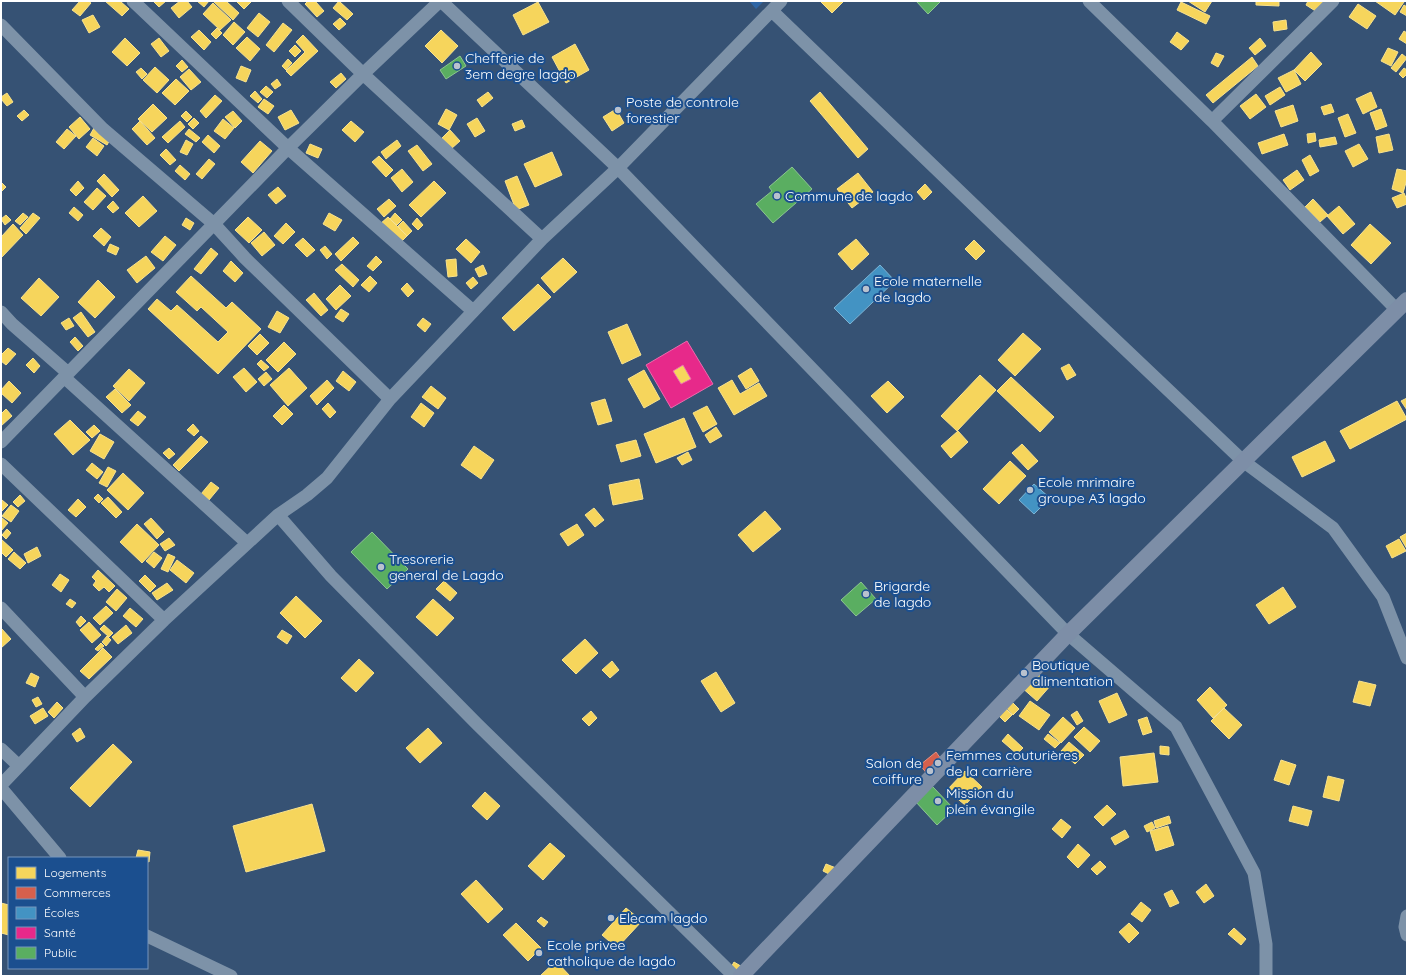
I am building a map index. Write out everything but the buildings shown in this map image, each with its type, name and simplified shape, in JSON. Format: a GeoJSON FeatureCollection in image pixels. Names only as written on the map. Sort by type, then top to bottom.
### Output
{"type":"FeatureCollection","features":[{"type":"Feature","properties":{"kind":"main road"},"geometry":{"type":"LineString","coordinates":[[741,976],[1068,634],[1402,305]]}},
{"type":"Feature","properties":{"kind":"street"},"geometry":{"type":"LineString","coordinates":[[133,1],[288,148],[473,311]]}},
{"type":"Feature","properties":{"kind":"street"},"geometry":{"type":"LineString","coordinates":[[288,1],[363,74],[542,239]]}},
{"type":"Feature","properties":{"kind":"street"},"geometry":{"type":"LineString","coordinates":[[1,442],[288,148],[363,74],[441,1],[618,168],[1068,634],[1176,727],[1254,873],[1266,944],[1266,976]]}},
{"type":"Feature","properties":{"kind":"street"},"geometry":{"type":"LineString","coordinates":[[1,784],[85,697],[164,620],[278,515],[307,495],[327,478],[390,399],[473,311],[542,239],[618,168],[781,1]]}},
{"type":"Feature","properties":{"kind":"street"},"geometry":{"type":"LineString","coordinates":[[1089,1],[1402,305]]}},
{"type":"Feature","properties":{"kind":"street"},"geometry":{"type":"LineString","coordinates":[[1212,121],[1333,1]]}},
{"type":"Feature","properties":{"kind":"street"},"geometry":{"type":"LineString","coordinates":[[772,11],[1243,461],[1333,528],[1383,597],[1407,658]]}},
{"type":"Feature","properties":{"kind":"street"},"geometry":{"type":"LineString","coordinates":[[1,25],[103,129],[214,224],[245,258],[390,399]]}},
{"type":"Feature","properties":{"kind":"street"},"geometry":{"type":"LineString","coordinates":[[1,312],[66,376],[247,543]]}},
{"type":"Feature","properties":{"kind":"street"},"geometry":{"type":"LineString","coordinates":[[1,464],[164,620]]}},
{"type":"Feature","properties":{"kind":"street"},"geometry":{"type":"LineString","coordinates":[[278,515],[331,576],[449,695],[734,976]]}},
{"type":"Feature","properties":{"kind":"street"},"geometry":{"type":"LineString","coordinates":[[1,608],[85,697]]}},
{"type":"Feature","properties":{"kind":"street"},"geometry":{"type":"LineString","coordinates":[[1,749],[19,766]]}},
{"type":"Feature","properties":{"kind":"street"},"geometry":{"type":"LineString","coordinates":[[1,788],[59,857]]}},
{"type":"Feature","properties":{"kind":"street"},"geometry":{"type":"LineString","coordinates":[[1407,916],[1405,928],[1407,935]]}},
{"type":"Feature","properties":{"kind":"street"},"geometry":{"type":"LineString","coordinates":[[148,936],[231,976]]}},
{"type":"Feature","properties":{"kind":"shaded area"},"geometry":{"type":"Polygon","coordinates":[[[749,1],[764,1],[756,9],[749,1]]]}},
{"type":"Feature","properties":{"kind":"place","name":"Chefferie de 3em degre lagdo"},"geometry":{"type":"Point","coordinates":[457,66]}},
{"type":"Feature","properties":{"kind":"place","name":"Poste de controle forestier"},"geometry":{"type":"Point","coordinates":[618,110]}},
{"type":"Feature","properties":{"kind":"place","name":"Commune de lagdo"},"geometry":{"type":"Point","coordinates":[777,196]}},
{"type":"Feature","properties":{"kind":"place","name":"Ecole maternelle de lagdo"},"geometry":{"type":"Point","coordinates":[866,289]}},
{"type":"Feature","properties":{"kind":"place","name":"Ecole mrimaire groupe A3 lagdo"},"geometry":{"type":"Point","coordinates":[1030,490]}},
{"type":"Feature","properties":{"kind":"place","name":"Tresorerie general de Lagdo"},"geometry":{"type":"Point","coordinates":[381,567]}},
{"type":"Feature","properties":{"kind":"place","name":"Brigarde de lagdo"},"geometry":{"type":"Point","coordinates":[866,594]}},
{"type":"Feature","properties":{"kind":"place","name":"Boutique alimentation"},"geometry":{"type":"Point","coordinates":[1024,673]}},
{"type":"Feature","properties":{"kind":"place","name":"Femmes couturières de la carrière"},"geometry":{"type":"Point","coordinates":[938,763]}},
{"type":"Feature","properties":{"kind":"place","name":"Salon de coiffure"},"geometry":{"type":"Point","coordinates":[930,771]}},
{"type":"Feature","properties":{"kind":"place","name":"Mission du plein évangile"},"geometry":{"type":"Point","coordinates":[938,801]}},
{"type":"Feature","properties":{"kind":"place","name":"Elecam lagdo"},"geometry":{"type":"Point","coordinates":[611,918]}},
{"type":"Feature","properties":{"kind":"place","name":"Ecole privee catholique de lagdo"},"geometry":{"type":"Point","coordinates":[539,953]}}]}
